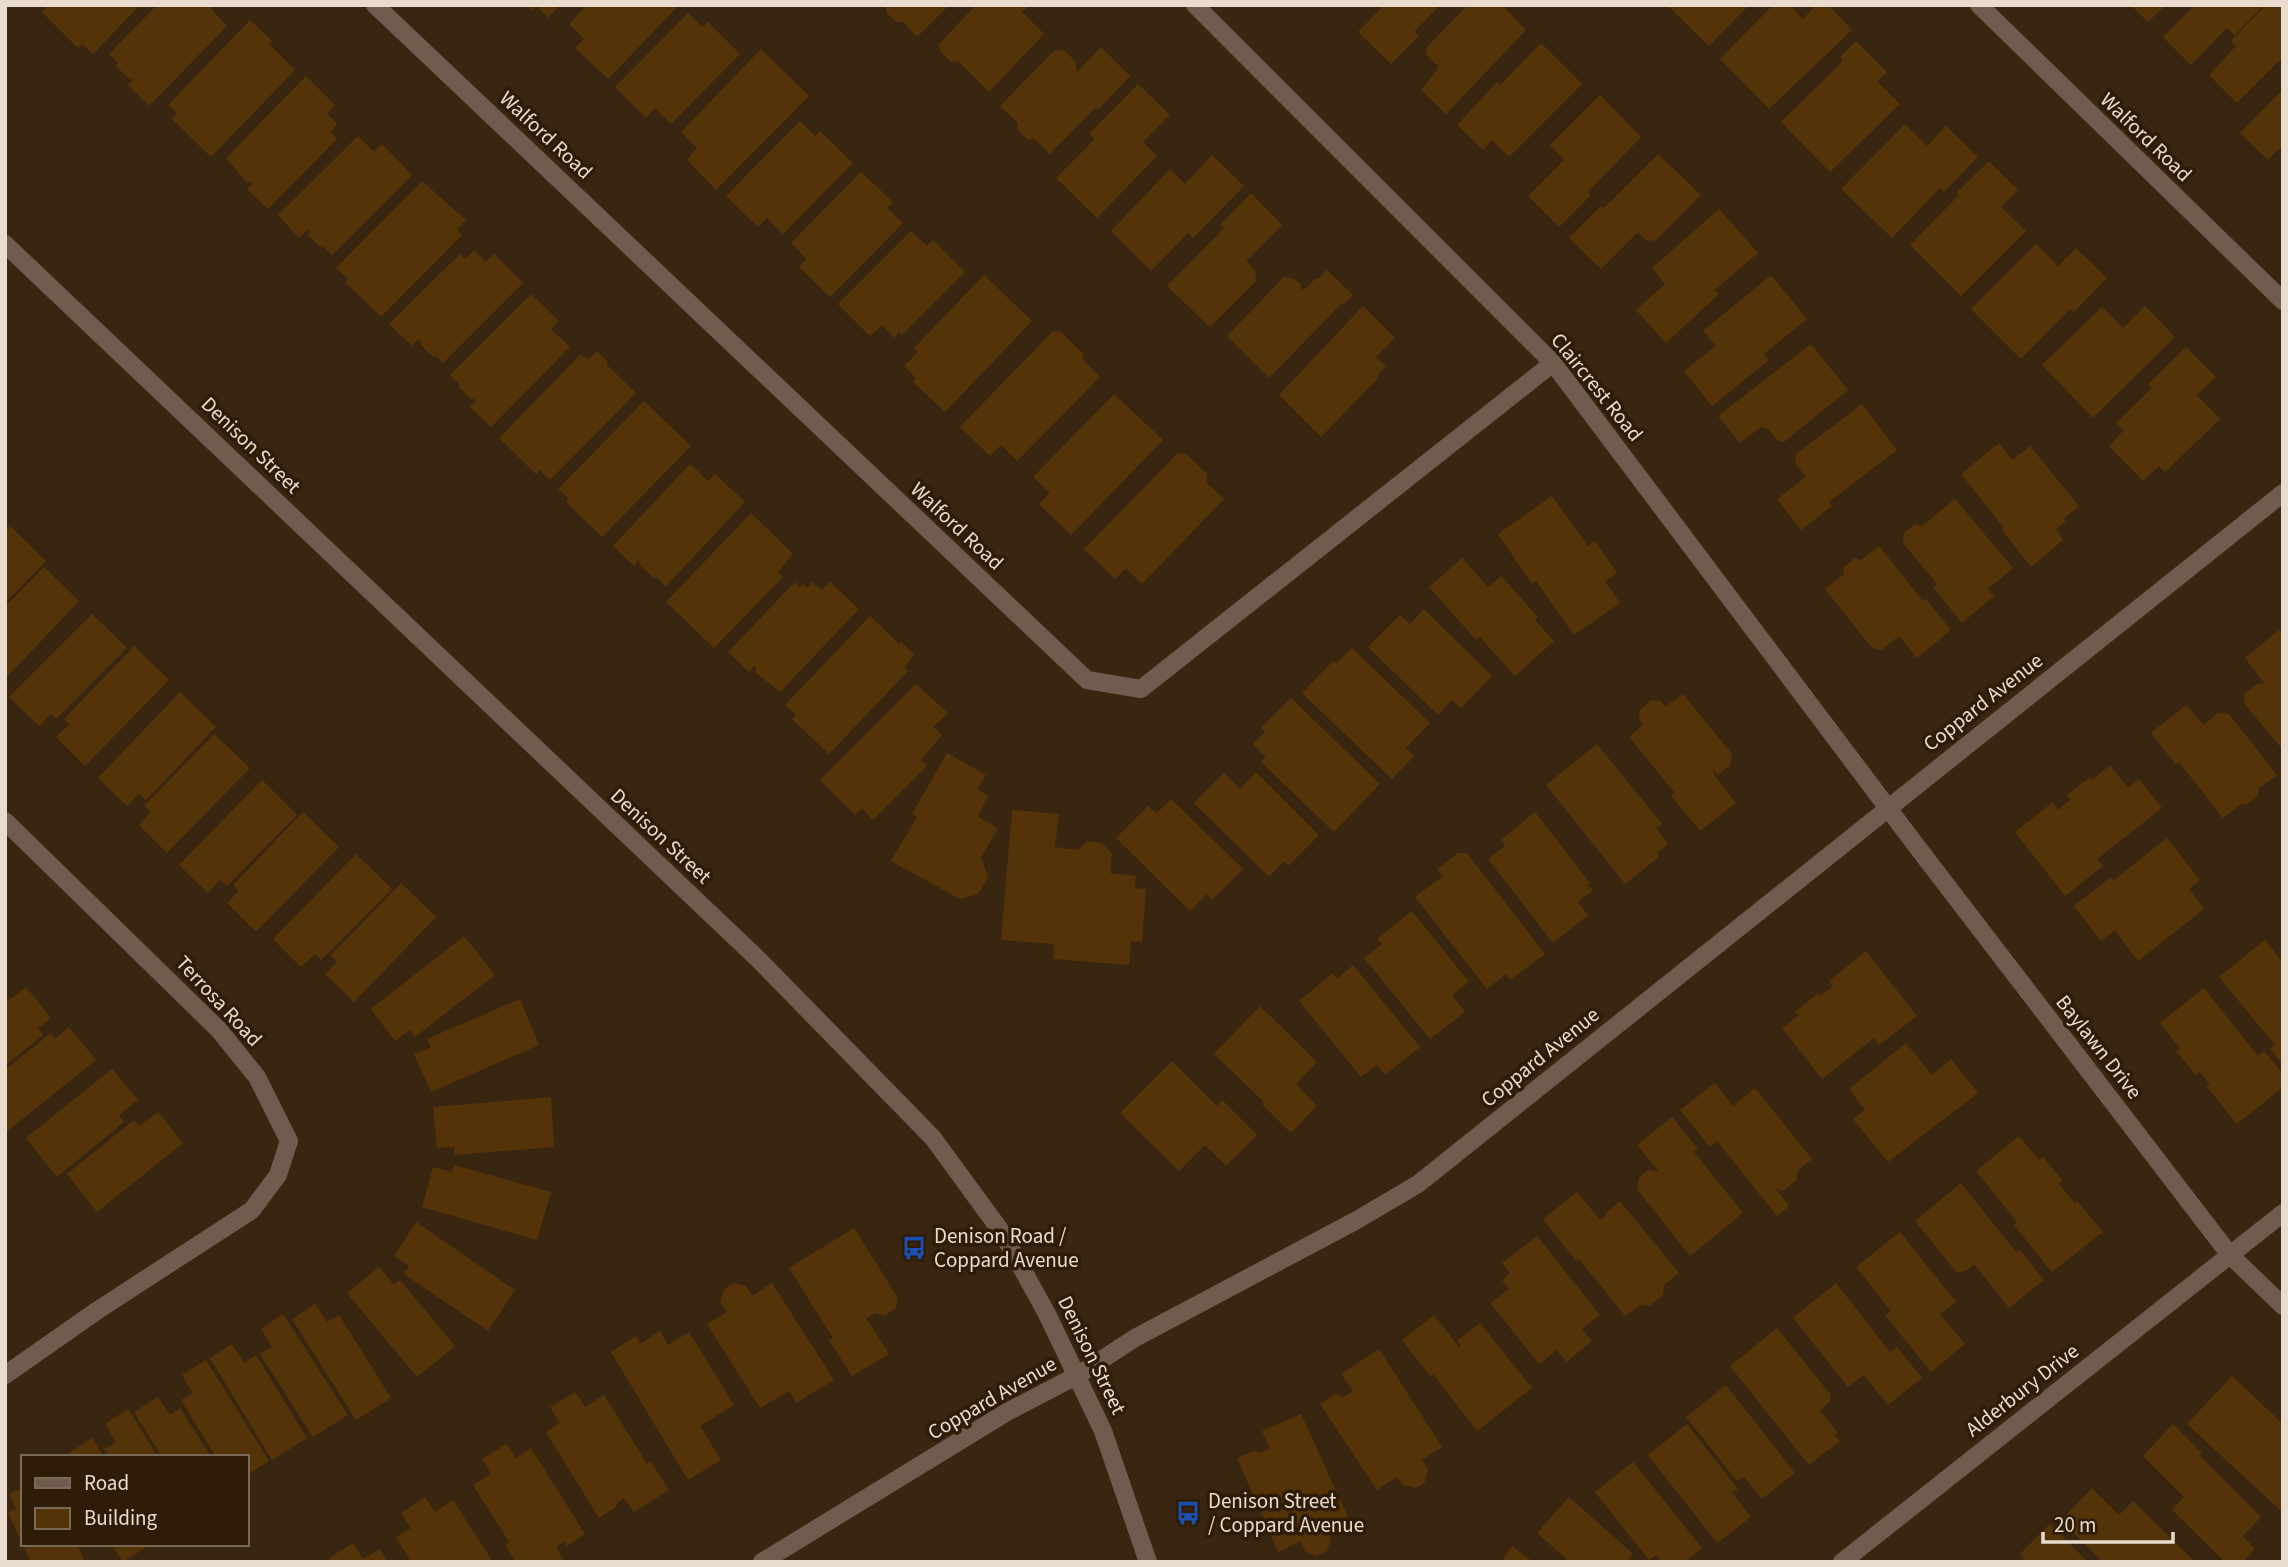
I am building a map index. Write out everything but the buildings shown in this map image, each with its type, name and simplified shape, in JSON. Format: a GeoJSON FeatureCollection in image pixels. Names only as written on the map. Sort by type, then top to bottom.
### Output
{"type":"FeatureCollection","features":[{"type":"Feature","properties":{"kind":"street","name":"Walford Road"},"geometry":{"type":"LineString","coordinates":[[375,5],[1087,680],[1141,689],[1553,363]]}},
{"type":"Feature","properties":{"kind":"street","name":"Claircrest Road"},"geometry":{"type":"LineString","coordinates":[[1195,5],[1553,363],[1887,808]]}},
{"type":"Feature","properties":{"kind":"street","name":"Walford Road"},"geometry":{"type":"LineString","coordinates":[[1979,5],[2283,301]]}},
{"type":"Feature","properties":{"kind":"street","name":"Denison Street"},"geometry":{"type":"LineString","coordinates":[[5,244],[759,960],[933,1138],[1003,1234],[1078,1375],[1104,1431],[1148,1562]]}},
{"type":"Feature","properties":{"kind":"street","name":"Coppard Avenue"},"geometry":{"type":"LineString","coordinates":[[762,1562],[1007,1412],[1078,1375],[1135,1338],[1357,1220],[1418,1184],[2283,493]]}},
{"type":"Feature","properties":{"kind":"street","name":"Baylawn Drive"},"geometry":{"type":"LineString","coordinates":[[1887,808],[2230,1255],[2283,1306]]}},
{"type":"Feature","properties":{"kind":"street","name":"Terrosa Road"},"geometry":{"type":"LineString","coordinates":[[5,821],[219,1030],[257,1077],[289,1141],[278,1175],[252,1210],[98,1310],[5,1375]]}},
{"type":"Feature","properties":{"kind":"street","name":"Alderbury Drive"},"geometry":{"type":"LineString","coordinates":[[1842,1562],[2283,1213]]}},
{"type":"Feature","properties":{"kind":"place","name":"Denison Road / Coppard Avenue"},"geometry":{"type":"Point","coordinates":[914,1248]}},
{"type":"Feature","properties":{"kind":"place","name":"Denison Street / Coppard Avenue"},"geometry":{"type":"Point","coordinates":[1188,1513]}}]}
